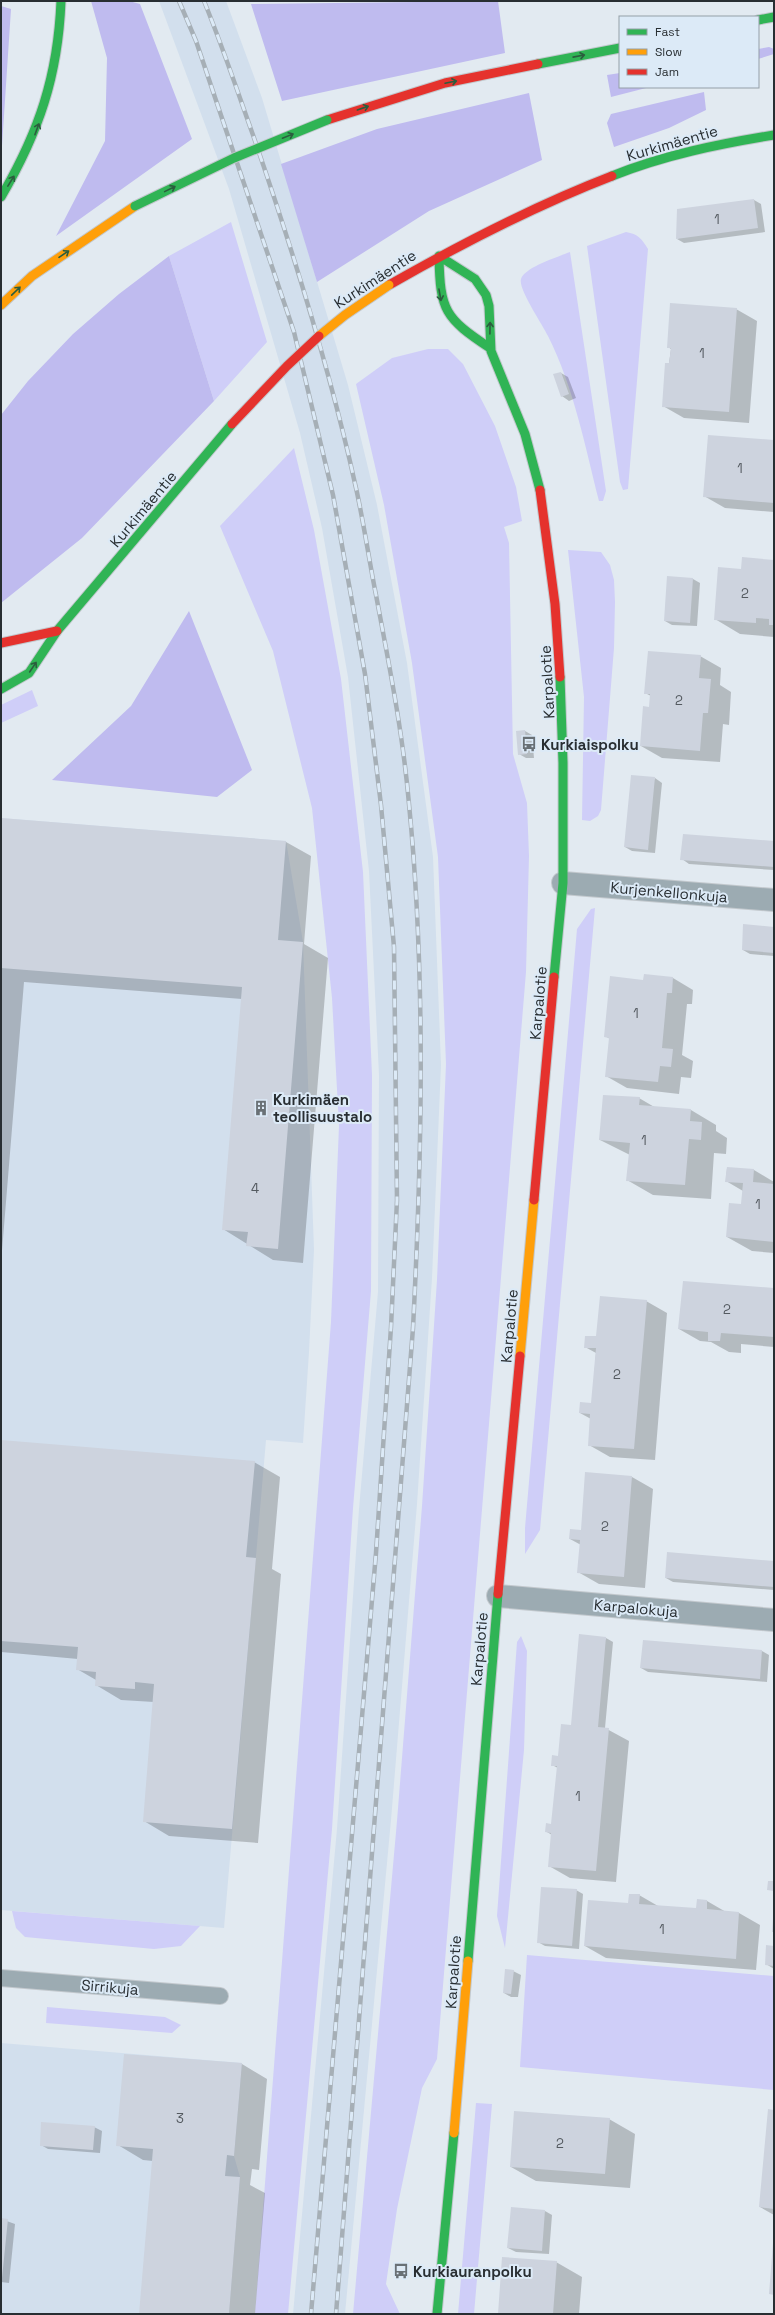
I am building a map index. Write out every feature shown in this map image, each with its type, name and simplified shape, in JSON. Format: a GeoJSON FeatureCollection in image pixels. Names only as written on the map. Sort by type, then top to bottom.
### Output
{"type":"FeatureCollection","features":[{"type":"Feature","properties":{"kind":"main road"},"geometry":{"type":"LineString","coordinates":[[1,197],[31,144],[56,71],[62,1]]}},
{"type":"Feature","properties":{"kind":"main road"},"geometry":{"type":"LineString","coordinates":[[759,20],[774,16]]}},
{"type":"Feature","properties":{"kind":"main road"},"geometry":{"type":"LineString","coordinates":[[1,306],[32,276],[135,206],[234,158],[327,120],[384,100],[445,84],[619,48]]}},
{"type":"Feature","properties":{"kind":"main road","name":"Kurkimäentie"},"geometry":{"type":"LineString","coordinates":[[1,689],[28,673],[57,631],[157,515],[232,424],[273,378],[316,338],[357,305],[439,256],[507,221],[611,174],[726,142],[774,135]]}},
{"type":"Feature","properties":{"kind":"main road"},"geometry":{"type":"LineString","coordinates":[[439,256],[439,295],[445,312],[456,326],[490,348]]}},
{"type":"Feature","properties":{"kind":"main road","name":"Karpalotie"},"geometry":{"type":"LineString","coordinates":[[437,2314],[459,2084],[471,1910],[498,1596],[563,882],[563,717],[559,647],[546,535],[534,464],[512,400],[490,348],[491,307],[475,277],[439,256]]}},
{"type":"Feature","properties":{"kind":"main road"},"geometry":{"type":"LineString","coordinates":[[1,643],[8,640],[57,631]]}},
{"type":"Feature","properties":{"kind":"street","name":"Kurjenkellonkuja"},"geometry":{"type":"LineString","coordinates":[[563,882],[774,900]]}},
{"type":"Feature","properties":{"kind":"street","name":"Karpalokuja"},"geometry":{"type":"LineString","coordinates":[[498,1596],[774,1620]]}},
{"type":"Feature","properties":{"kind":"lane","name":"Sirrikuja"},"geometry":{"type":"LineString","coordinates":[[1,1978],[220,1996]]}},
{"type":"Feature","properties":{"kind":"shaded area"},"geometry":{"type":"Polygon","coordinates":[[[91,1],[129,1],[140,4],[192,139],[56,236],[105,141],[107,58],[91,1]]]}},
{"type":"Feature","properties":{"kind":"shaded area"},"geometry":{"type":"Polygon","coordinates":[[[159,1],[226,1],[262,98],[348,385],[377,505],[407,663],[433,857],[441,1065],[432,1278],[417,1504],[391,1820],[345,2314],[293,2314],[337,1829],[359,1509],[378,1292],[379,1075],[369,871],[348,677],[322,528],[300,433],[229,189],[159,1]]]}},
{"type":"Feature","properties":{"kind":"shaded area"},"geometry":{"type":"Polygon","coordinates":[[[498,1],[505,53],[282,101],[251,4],[498,1]]]}},
{"type":"Feature","properties":{"kind":"shaded area"},"geometry":{"type":"Polygon","coordinates":[[[1,6],[11,9],[1,161],[1,6]]]}},
{"type":"Feature","properties":{"kind":"shaded area"},"geometry":{"type":"Polygon","coordinates":[[[769,47],[774,49],[774,54],[759,59],[759,49],[769,47]]]}},
{"type":"Feature","properties":{"kind":"shaded area"},"geometry":{"type":"Polygon","coordinates":[[[619,73],[619,88],[646,88],[611,97],[607,75],[619,73]]]}},
{"type":"Feature","properties":{"kind":"shaded area"},"geometry":{"type":"Polygon","coordinates":[[[704,92],[706,110],[669,128],[614,147],[607,123],[611,114],[704,92]]]}},
{"type":"Feature","properties":{"kind":"shaded area"},"geometry":{"type":"Polygon","coordinates":[[[529,93],[542,160],[429,211],[317,282],[281,164],[377,129],[529,93]]]}},
{"type":"Feature","properties":{"kind":"shaded area"},"geometry":{"type":"Polygon","coordinates":[[[231,222],[267,342],[214,401],[169,256],[231,222]]]}},
{"type":"Feature","properties":{"kind":"shaded area"},"geometry":{"type":"Polygon","coordinates":[[[626,232],[634,234],[644,242],[648,249],[628,489],[623,490],[620,482],[587,246],[626,232]]]}},
{"type":"Feature","properties":{"kind":"shaded area"},"geometry":{"type":"Polygon","coordinates":[[[570,252],[606,491],[603,501],[599,501],[578,417],[565,376],[548,336],[527,299],[521,284],[521,279],[529,270],[570,252]]]}},
{"type":"Feature","properties":{"kind":"shaded area"},"geometry":{"type":"Polygon","coordinates":[[[169,256],[214,401],[82,538],[1,603],[1,415],[28,381],[73,334],[119,294],[169,256]]]}},
{"type":"Feature","properties":{"kind":"shaded area"},"geometry":{"type":"Polygon","coordinates":[[[428,349],[448,349],[463,364],[495,426],[516,487],[522,521],[504,527],[509,543],[513,754],[527,803],[529,856],[526,972],[437,2059],[422,2088],[397,2209],[386,2284],[400,2314],[353,2314],[397,1821],[422,1506],[437,1280],[446,1064],[438,857],[412,663],[384,505],[356,384],[392,358],[428,349]]]}},
{"type":"Feature","properties":{"kind":"shaded area"},"geometry":{"type":"Polygon","coordinates":[[[294,448],[314,530],[341,679],[363,872],[372,1075],[371,1291],[353,1508],[332,1829],[288,2314],[255,2314],[331,1322],[339,1126],[332,998],[312,808],[273,651],[220,526],[294,448]]]}},
{"type":"Feature","properties":{"kind":"shaded area"},"geometry":{"type":"Polygon","coordinates":[[[568,550],[601,552],[610,565],[614,580],[614,648],[601,810],[598,816],[590,821],[582,820],[584,697],[568,550]]]}},
{"type":"Feature","properties":{"kind":"shaded area"},"geometry":{"type":"Polygon","coordinates":[[[189,611],[252,770],[217,797],[52,780],[131,706],[189,611]]]}},
{"type":"Feature","properties":{"kind":"shaded area"},"geometry":{"type":"Polygon","coordinates":[[[32,690],[38,706],[1,723],[1,705],[32,690]]]}},
{"type":"Feature","properties":{"kind":"shaded area"},"geometry":{"type":"Polygon","coordinates":[[[1,818],[286,841],[303,942],[314,1250],[309,1352],[303,1443],[266,1440],[224,1928],[1,1910],[1,818]]]}},
{"type":"Feature","properties":{"kind":"shaded area"},"geometry":{"type":"Polygon","coordinates":[[[595,908],[540,1530],[525,1554],[525,1528],[577,929],[591,909],[595,908]]]}},
{"type":"Feature","properties":{"kind":"shaded area"},"geometry":{"type":"Polygon","coordinates":[[[521,1636],[527,1651],[524,1750],[505,1948],[497,1916],[517,1642],[521,1636]]]}},
{"type":"Feature","properties":{"kind":"shaded area"},"geometry":{"type":"Polygon","coordinates":[[[12,1911],[200,1926],[181,1946],[154,1949],[25,1937],[16,1928],[12,1911]]]}},
{"type":"Feature","properties":{"kind":"shaded area"},"geometry":{"type":"Polygon","coordinates":[[[527,1955],[774,1976],[774,2090],[520,2067],[527,1955]]]}},
{"type":"Feature","properties":{"kind":"shaded area"},"geometry":{"type":"Polygon","coordinates":[[[47,2007],[165,2017],[181,2025],[172,2033],[46,2023],[47,2007]]]}},
{"type":"Feature","properties":{"kind":"shaded area"},"geometry":{"type":"Polygon","coordinates":[[[1,2043],[242,2063],[234,2156],[240,2177],[229,2314],[1,2314],[1,2043]]]}},
{"type":"Feature","properties":{"kind":"shaded area"},"geometry":{"type":"Polygon","coordinates":[[[476,2103],[492,2104],[474,2314],[458,2314],[476,2103]]]}},
{"type":"Feature","properties":{"kind":"building"},"geometry":{"type":"Polygon","coordinates":[[[754,199],[758,228],[676,239],[677,209],[754,199]]]}},
{"type":"Feature","properties":{"kind":"building"},"geometry":{"type":"Polygon","coordinates":[[[670,303],[737,308],[729,412],[662,407],[665,363],[669,363],[671,348],[667,348],[670,303]]]}},
{"type":"Feature","properties":{"kind":"building"},"geometry":{"type":"Polygon","coordinates":[[[561,372],[569,394],[561,397],[553,374],[561,372]]]}},
{"type":"Feature","properties":{"kind":"building"},"geometry":{"type":"Polygon","coordinates":[[[708,435],[774,440],[774,503],[703,497],[708,435]]]}},
{"type":"Feature","properties":{"kind":"building"},"geometry":{"type":"Polygon","coordinates":[[[742,557],[774,560],[774,625],[769,625],[769,619],[756,618],[756,623],[714,620],[718,567],[741,569],[742,557]]]}},
{"type":"Feature","properties":{"kind":"building"},"geometry":{"type":"Polygon","coordinates":[[[667,576],[693,578],[690,623],[664,621],[667,576]]]}},
{"type":"Feature","properties":{"kind":"building"},"geometry":{"type":"Polygon","coordinates":[[[648,651],[701,655],[699,678],[711,679],[708,713],[703,713],[700,751],[640,746],[643,706],[649,707],[650,694],[644,694],[648,651]]]}},
{"type":"Feature","properties":{"kind":"building"},"geometry":{"type":"Polygon","coordinates":[[[525,730],[527,754],[518,755],[516,731],[525,730]]]}},
{"type":"Feature","properties":{"kind":"building"},"geometry":{"type":"Polygon","coordinates":[[[631,775],[655,777],[648,850],[624,847],[631,775]]]}},
{"type":"Feature","properties":{"kind":"building","name":"Kurkimäen teollisuustalo"},"geometry":{"type":"Polygon","coordinates":[[[1,818],[286,841],[278,940],[303,942],[278,1249],[246,1246],[248,1232],[222,1230],[242,987],[1,968],[1,818]]]}},
{"type":"Feature","properties":{"kind":"building"},"geometry":{"type":"Polygon","coordinates":[[[683,834],[774,841],[774,867],[680,860],[683,834]]]}},
{"type":"Feature","properties":{"kind":"building"},"geometry":{"type":"Polygon","coordinates":[[[743,924],[774,927],[774,953],[742,950],[743,924]]]}},
{"type":"Feature","properties":{"kind":"building"},"geometry":{"type":"Polygon","coordinates":[[[644,974],[673,977],[672,993],[667,993],[662,1048],[673,1049],[671,1067],[660,1066],[658,1082],[605,1077],[609,1038],[604,1037],[610,976],[643,980],[644,974]]]}},
{"type":"Feature","properties":{"kind":"building"},"geometry":{"type":"Polygon","coordinates":[[[603,1095],[640,1097],[639,1105],[691,1109],[690,1121],[702,1122],[701,1140],[689,1139],[685,1185],[626,1181],[630,1143],[599,1140],[603,1095]]]}},
{"type":"Feature","properties":{"kind":"building"},"geometry":{"type":"Polygon","coordinates":[[[727,1167],[754,1169],[753,1182],[774,1184],[774,1242],[726,1237],[729,1203],[741,1204],[743,1183],[725,1182],[727,1167]]]}},
{"type":"Feature","properties":{"kind":"building"},"geometry":{"type":"Polygon","coordinates":[[[683,1281],[774,1288],[774,1337],[721,1333],[720,1341],[708,1341],[708,1332],[678,1329],[683,1281]]]}},
{"type":"Feature","properties":{"kind":"building"},"geometry":{"type":"Polygon","coordinates":[[[600,1296],[647,1300],[634,1449],[588,1446],[590,1414],[579,1413],[580,1402],[591,1403],[596,1348],[584,1348],[585,1336],[596,1336],[600,1296]]]}},
{"type":"Feature","properties":{"kind":"building"},"geometry":{"type":"Polygon","coordinates":[[[1,1440],[255,1461],[246,1557],[256,1558],[232,1829],[143,1822],[154,1684],[135,1682],[135,1689],[95,1686],[96,1672],[76,1670],[78,1647],[1,1641],[1,1440]]]}},
{"type":"Feature","properties":{"kind":"building"},"geometry":{"type":"Polygon","coordinates":[[[585,1472],[632,1476],[624,1577],[577,1573],[580,1540],[569,1539],[570,1529],[581,1530],[585,1472]]]}},
{"type":"Feature","properties":{"kind":"building"},"geometry":{"type":"Polygon","coordinates":[[[667,1552],[774,1561],[774,1587],[665,1578],[667,1552]]]}},
{"type":"Feature","properties":{"kind":"building"},"geometry":{"type":"Polygon","coordinates":[[[579,1634],[606,1637],[598,1727],[609,1728],[596,1871],[548,1867],[551,1833],[545,1832],[546,1823],[551,1824],[557,1766],[551,1766],[552,1755],[558,1756],[561,1724],[571,1725],[579,1634]]]}},
{"type":"Feature","properties":{"kind":"building"},"geometry":{"type":"Polygon","coordinates":[[[643,1640],[762,1650],[760,1679],[640,1668],[643,1640]]]}},
{"type":"Feature","properties":{"kind":"building"},"geometry":{"type":"Polygon","coordinates":[[[768,1881],[774,1881],[774,1891],[767,1890],[768,1881]]]}},
{"type":"Feature","properties":{"kind":"building"},"geometry":{"type":"Polygon","coordinates":[[[541,1887],[577,1889],[572,1946],[537,1943],[541,1887]]]}},
{"type":"Feature","properties":{"kind":"building"},"geometry":{"type":"Polygon","coordinates":[[[629,1894],[640,1894],[639,1904],[696,1908],[697,1899],[707,1900],[707,1909],[739,1912],[736,1959],[584,1946],[588,1900],[628,1903],[629,1894]]]}},
{"type":"Feature","properties":{"kind":"building"},"geometry":{"type":"Polygon","coordinates":[[[773,1918],[774,1932],[772,1932],[773,1918]]]}},
{"type":"Feature","properties":{"kind":"building"},"geometry":{"type":"Polygon","coordinates":[[[766,1945],[774,1946],[774,1966],[765,1965],[766,1945]]]}},
{"type":"Feature","properties":{"kind":"building"},"geometry":{"type":"Polygon","coordinates":[[[505,1969],[514,1970],[511,1994],[503,1993],[505,1969]]]}},
{"type":"Feature","properties":{"kind":"building"},"geometry":{"type":"Polygon","coordinates":[[[124,2054],[242,2063],[234,2156],[227,2155],[225,2176],[240,2177],[229,2314],[139,2314],[153,2149],[116,2146],[124,2054]]]}},
{"type":"Feature","properties":{"kind":"building"},"geometry":{"type":"Polygon","coordinates":[[[768,2109],[774,2110],[774,2209],[759,2207],[768,2109]]]}},
{"type":"Feature","properties":{"kind":"building"},"geometry":{"type":"Polygon","coordinates":[[[514,2111],[610,2118],[605,2174],[510,2167],[514,2111]]]}},
{"type":"Feature","properties":{"kind":"building"},"geometry":{"type":"Polygon","coordinates":[[[41,2122],[95,2126],[93,2150],[40,2146],[41,2122]]]}},
{"type":"Feature","properties":{"kind":"building"},"geometry":{"type":"Polygon","coordinates":[[[511,2207],[545,2210],[542,2251],[507,2248],[511,2207]]]}},
{"type":"Feature","properties":{"kind":"building"},"geometry":{"type":"Polygon","coordinates":[[[1,2218],[8,2219],[2,2278],[1,2278],[1,2218]]]}},
{"type":"Feature","properties":{"kind":"building"},"geometry":{"type":"Polygon","coordinates":[[[774,2243],[774,2295],[769,2294],[774,2243]]]}},
{"type":"Feature","properties":{"kind":"building"},"geometry":{"type":"Polygon","coordinates":[[[502,2257],[557,2261],[553,2314],[498,2314],[502,2257]]]}},
{"type":"Feature","properties":{"kind":"railway"},"geometry":{"type":"LineString","coordinates":[[179,1],[196,41],[294,332],[333,495],[365,674],[381,805],[394,947],[397,1200],[391,1327],[376,1553],[311,2314]]}},
{"type":"Feature","properties":{"kind":"railway"},"geometry":{"type":"LineString","coordinates":[[204,1],[235,84],[282,222],[310,310],[346,443],[362,515],[399,725],[409,804],[418,935],[421,1066],[419,1197],[413,1328],[336,2314]]}},
{"type":"Feature","properties":{"kind":"traffic: fast"},"geometry":{"type":"LineString","coordinates":[[1,197],[26,150],[44,103],[56,54],[61,1]]}},
{"type":"Feature","properties":{"kind":"traffic: fast"},"geometry":{"type":"LineString","coordinates":[[759,20],[774,17]]}},
{"type":"Feature","properties":{"kind":"traffic: fast"},"geometry":{"type":"LineString","coordinates":[[538,64],[619,48]]}},
{"type":"Feature","properties":{"kind":"traffic: fast"},"geometry":{"type":"LineString","coordinates":[[135,206],[234,158],[327,120]]}},
{"type":"Feature","properties":{"kind":"traffic: fast"},"geometry":{"type":"LineString","coordinates":[[612,176],[672,156],[733,142],[774,135]]}},
{"type":"Feature","properties":{"kind":"traffic: fast"},"geometry":{"type":"LineString","coordinates":[[439,256],[441,289],[448,311],[463,329],[490,348]]}},
{"type":"Feature","properties":{"kind":"traffic: fast"},"geometry":{"type":"LineString","coordinates":[[439,256],[475,279],[486,295],[489,306],[491,351],[525,434],[540,490]]}},
{"type":"Feature","properties":{"kind":"traffic: fast"},"geometry":{"type":"LineString","coordinates":[[1,689],[29,673],[57,631],[232,424]]}},
{"type":"Feature","properties":{"kind":"traffic: fast"},"geometry":{"type":"LineString","coordinates":[[554,977],[563,883],[563,763],[560,677]]}},
{"type":"Feature","properties":{"kind":"traffic: fast"},"geometry":{"type":"LineString","coordinates":[[468,1961],[498,1594]]}},
{"type":"Feature","properties":{"kind":"traffic: fast"},"geometry":{"type":"LineString","coordinates":[[437,2314],[454,2133]]}},
{"type":"Feature","properties":{"kind":"traffic: slow"},"geometry":{"type":"LineString","coordinates":[[1,305],[32,276],[135,206]]}},
{"type":"Feature","properties":{"kind":"traffic: slow"},"geometry":{"type":"LineString","coordinates":[[319,336],[345,315],[389,285]]}},
{"type":"Feature","properties":{"kind":"traffic: slow"},"geometry":{"type":"LineString","coordinates":[[520,1356],[534,1200]]}},
{"type":"Feature","properties":{"kind":"traffic: slow"},"geometry":{"type":"LineString","coordinates":[[454,2133],[468,1961]]}},
{"type":"Feature","properties":{"kind":"traffic: jam"},"geometry":{"type":"LineString","coordinates":[[327,120],[445,83],[538,64]]}},
{"type":"Feature","properties":{"kind":"traffic: jam"},"geometry":{"type":"LineString","coordinates":[[389,285],[498,226],[554,200],[612,176]]}},
{"type":"Feature","properties":{"kind":"traffic: jam"},"geometry":{"type":"LineString","coordinates":[[232,424],[287,366],[319,336]]}},
{"type":"Feature","properties":{"kind":"traffic: jam"},"geometry":{"type":"LineString","coordinates":[[540,490],[555,604],[560,677]]}},
{"type":"Feature","properties":{"kind":"traffic: jam"},"geometry":{"type":"LineString","coordinates":[[1,643],[57,631]]}},
{"type":"Feature","properties":{"kind":"traffic: jam"},"geometry":{"type":"LineString","coordinates":[[534,1200],[554,977]]}},
{"type":"Feature","properties":{"kind":"traffic: jam"},"geometry":{"type":"LineString","coordinates":[[498,1594],[520,1356]]}},
{"type":"Feature","properties":{"kind":"place","name":"Kurkiaispolku"},"geometry":{"type":"Point","coordinates":[529,744]}},
{"type":"Feature","properties":{"kind":"place","name":"Kurkimäen teollisuustalo"},"geometry":{"type":"Point","coordinates":[261,1108]}},
{"type":"Feature","properties":{"kind":"place","name":"Kurkiauranpolku"},"geometry":{"type":"Point","coordinates":[401,2271]}}]}
